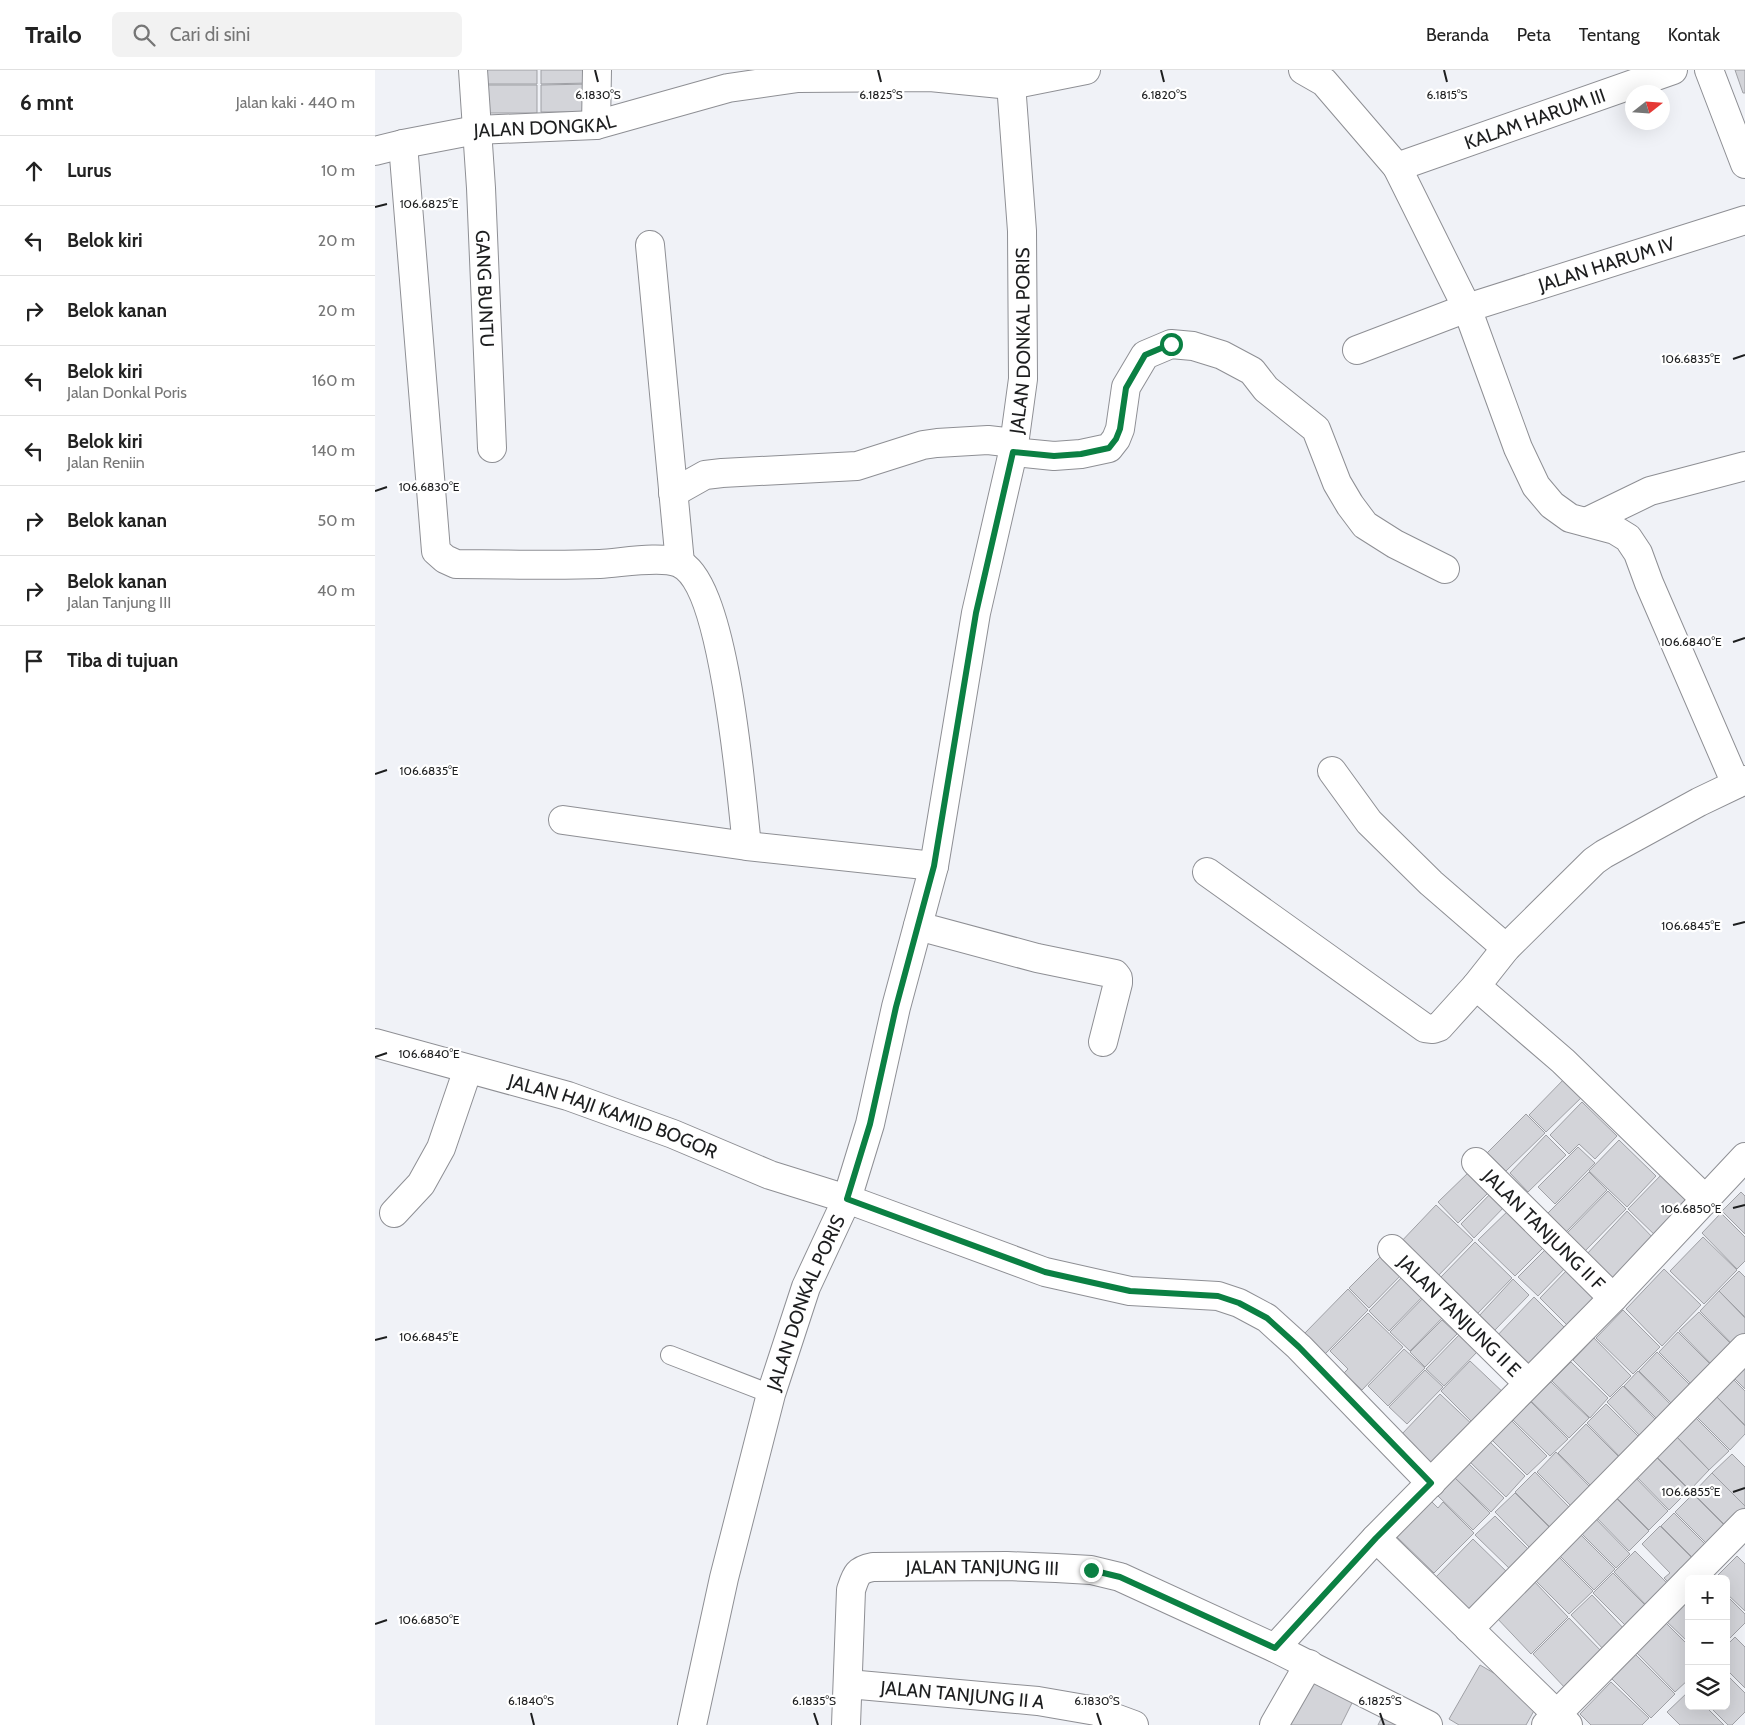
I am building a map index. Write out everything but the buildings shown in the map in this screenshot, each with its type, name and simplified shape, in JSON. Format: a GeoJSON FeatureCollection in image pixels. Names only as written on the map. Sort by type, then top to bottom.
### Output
{"type":"FeatureCollection","features":[{"type":"Feature","properties":{"kind":"street","name":"GANG BUNTU"},"geometry":{"type":"LineString","coordinates":[[473,70],[481,188],[492,448]]}},
{"type":"Feature","properties":{"kind":"street"},"geometry":{"type":"LineString","coordinates":[[596,124],[597,70]]}},
{"type":"Feature","properties":{"kind":"street","name":"JALAN DONGKAL"},"geometry":{"type":"LineString","coordinates":[[375,152],[403,144],[476,130],[596,124],[728,88],[799,78],[1011,77],[1086,70]]}},
{"type":"Feature","properties":{"kind":"street"},"geometry":{"type":"LineString","coordinates":[[1207,872],[1425,1028],[1433,1029],[1439,1027],[1476,986],[1506,948],[1594,861],[1699,802],[1741,782],[1649,583],[1638,553],[1627,538],[1615,530],[1571,518],[1552,505],[1536,486],[1518,448],[1467,308],[1397,167],[1324,82],[1303,70]]}},
{"type":"Feature","properties":{"kind":"street","name":"KALAM HARUM III"},"geometry":{"type":"LineString","coordinates":[[1397,167],[1673,70]]}},
{"type":"Feature","properties":{"kind":"street"},"geometry":{"type":"LineString","coordinates":[[1709,70],[1745,164]]}},
{"type":"Feature","properties":{"kind":"street","name":"JALAN DONKAL PORIS"},"geometry":{"type":"LineString","coordinates":[[692,1725],[724,1578],[771,1394],[806,1287],[847,1199],[870,1124],[896,1007],[934,866],[976,613],[1014,448],[1023,379],[1022,231],[1011,77]]}},
{"type":"Feature","properties":{"kind":"street"},"geometry":{"type":"LineString","coordinates":[[403,144],[436,551],[445,559],[456,564],[599,564],[666,559],[680,563],[691,574],[701,589],[710,613],[726,676],[734,726],[747,846]]}},
{"type":"Feature","properties":{"kind":"street","name":"JALAN HARUM IV"},"geometry":{"type":"LineString","coordinates":[[1357,350],[1467,308],[1745,220]]}},
{"type":"Feature","properties":{"kind":"street"},"geometry":{"type":"LineString","coordinates":[[650,245],[680,563]]}},
{"type":"Feature","properties":{"kind":"street"},"geometry":{"type":"LineString","coordinates":[[673,492],[705,475],[857,466],[923,445],[937,443],[989,440],[1014,448],[1054,456],[1081,454],[1109,448],[1116,439],[1120,429],[1126,388],[1145,355],[1171,344],[1193,346],[1222,355],[1252,371],[1266,389],[1316,429],[1337,483],[1365,525],[1395,544],[1445,569]]}},
{"type":"Feature","properties":{"kind":"street"},"geometry":{"type":"LineString","coordinates":[[1586,522],[1650,491],[1745,466]]}},
{"type":"Feature","properties":{"kind":"street"},"geometry":{"type":"LineString","coordinates":[[1332,771],[1369,822],[1431,883],[1506,948]]}},
{"type":"Feature","properties":{"kind":"street"},"geometry":{"type":"LineString","coordinates":[[563,820],[747,846],[934,866]]}},
{"type":"Feature","properties":{"kind":"street"},"geometry":{"type":"LineString","coordinates":[[918,926],[1037,958],[1115,974],[1118,978],[1118,983],[1103,1042]]}},
{"type":"Feature","properties":{"kind":"street"},"geometry":{"type":"LineString","coordinates":[[1476,986],[1563,1061],[1706,1200]]}},
{"type":"Feature","properties":{"kind":"street","name":"JALAN HAJI KAMID BOGOR"},"geometry":{"type":"LineString","coordinates":[[375,1043],[568,1096],[673,1134],[770,1175],[847,1199],[1045,1272],[1130,1291],[1218,1296],[1239,1303],[1267,1318],[1299,1347],[1431,1483]]}},
{"type":"Feature","properties":{"kind":"street"},"geometry":{"type":"LineString","coordinates":[[394,1213],[421,1184],[441,1148],[467,1069]]}},
{"type":"Feature","properties":{"kind":"street"},"geometry":{"type":"LineString","coordinates":[[1428,1725],[1275,1648],[1376,1538],[1613,1298],[1745,1157]]}},
{"type":"Feature","properties":{"kind":"street","name":"JALAN TANJUNG II F"},"geometry":{"type":"LineString","coordinates":[[1476,1162],[1613,1298]]}},
{"type":"Feature","properties":{"kind":"street","name":"JALAN TANJUNG II E"},"geometry":{"type":"LineString","coordinates":[[1392,1249],[1529,1383]]}},
{"type":"Feature","properties":{"kind":"street"},"geometry":{"type":"LineString","coordinates":[[1469,1629],[1745,1348]]}},
{"type":"Feature","properties":{"kind":"street"},"geometry":{"type":"LineString","coordinates":[[1693,1575],[1745,1523]]}},
{"type":"Feature","properties":{"kind":"street"},"geometry":{"type":"LineString","coordinates":[[1376,1538],[1469,1629],[1557,1721],[1685,1583]]}},
{"type":"Feature","properties":{"kind":"street","name":"JALAN TANJUNG III"},"geometry":{"type":"LineString","coordinates":[[846,1725],[851,1590],[860,1570],[873,1567],[1007,1566],[1091,1570],[1120,1577],[1275,1648]]}},
{"type":"Feature","properties":{"kind":"street"},"geometry":{"type":"LineString","coordinates":[[1274,1725],[1309,1664]]}},
{"type":"Feature","properties":{"kind":"street","name":"JALAN TANJUNG II A"},"geometry":{"type":"LineString","coordinates":[[848,1684],[1038,1701],[1096,1711],[1134,1725]]}},
{"type":"Feature","properties":{"kind":"lane"},"geometry":{"type":"LineString","coordinates":[[670,1355],[771,1394]]}},
{"type":"Feature","properties":{"kind":"route"},"geometry":{"type":"LineString","coordinates":[[1091,1570],[1120,1577],[1275,1648],[1376,1538],[1431,1483],[1299,1347],[1267,1318],[1239,1303],[1218,1296],[1130,1291],[1045,1272],[847,1199],[870,1124],[896,1007],[934,866],[976,613],[1013,452],[1054,456],[1081,454],[1109,448],[1116,439],[1120,429],[1126,388],[1145,355],[1171,344]]}}]}
